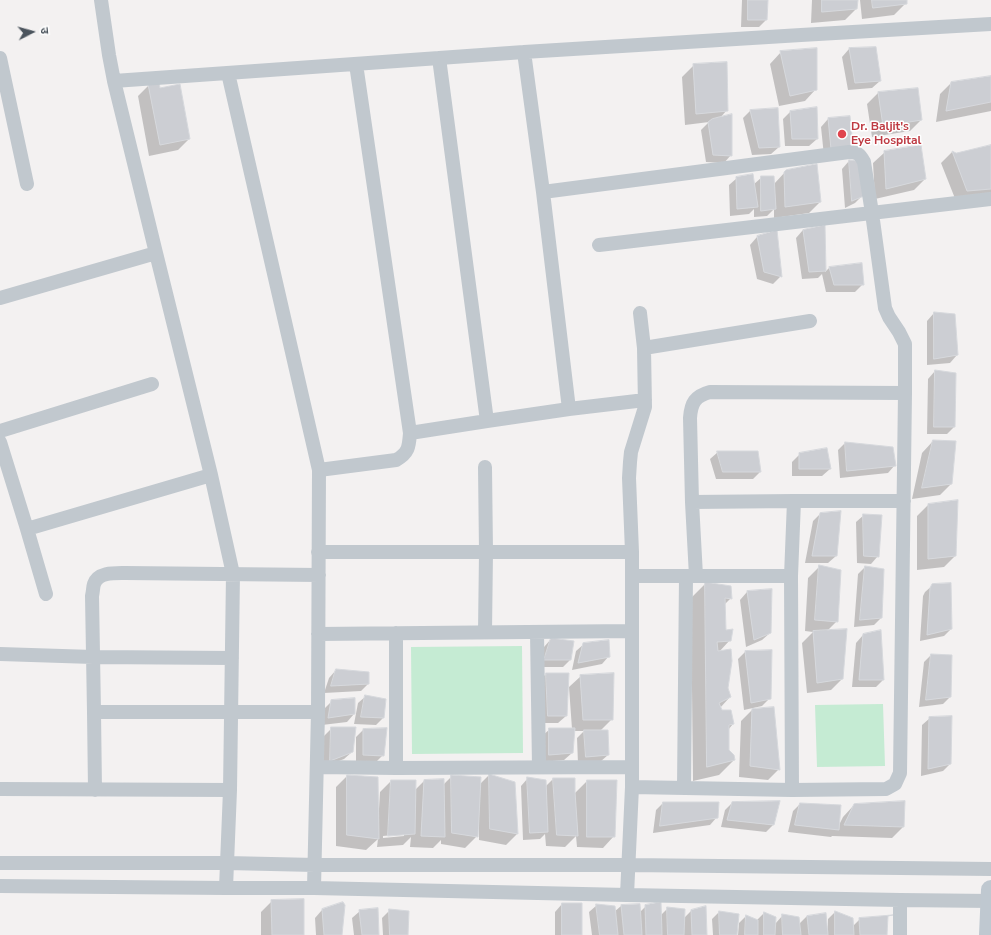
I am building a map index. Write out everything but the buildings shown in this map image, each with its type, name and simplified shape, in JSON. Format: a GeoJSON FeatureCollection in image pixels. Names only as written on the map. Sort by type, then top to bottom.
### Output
{"type":"FeatureCollection","features":[{"type":"Feature","properties":{"kind":"main road"},"geometry":{"type":"LineString","coordinates":[[989,935],[991,897]]}},
{"type":"Feature","properties":{"kind":"street"},"geometry":{"type":"LineString","coordinates":[[101,0],[114,81],[233,574],[230,790],[226,888]]}},
{"type":"Feature","properties":{"kind":"street"},"geometry":{"type":"LineString","coordinates":[[114,81],[524,52],[991,24]]}},
{"type":"Feature","properties":{"kind":"street"},"geometry":{"type":"LineString","coordinates":[[524,52],[569,409]]}},
{"type":"Feature","properties":{"kind":"street"},"geometry":{"type":"LineString","coordinates":[[0,58],[28,184]]}},
{"type":"Feature","properties":{"kind":"street"},"geometry":{"type":"LineString","coordinates":[[439,58],[487,421]]}},
{"type":"Feature","properties":{"kind":"street"},"geometry":{"type":"LineString","coordinates":[[319,470],[396,460],[402,457],[407,451],[410,433],[356,64]]}},
{"type":"Feature","properties":{"kind":"street"},"geometry":{"type":"LineString","coordinates":[[228,73],[319,470],[318,712],[314,888]]}},
{"type":"Feature","properties":{"kind":"street"},"geometry":{"type":"LineString","coordinates":[[542,192],[855,152],[861,155],[864,162],[885,308],[904,344],[904,501],[899,778],[895,784],[886,789],[792,790],[632,787]]}},
{"type":"Feature","properties":{"kind":"street"},"geometry":{"type":"LineString","coordinates":[[599,245],[991,199]]}},
{"type":"Feature","properties":{"kind":"street"},"geometry":{"type":"LineString","coordinates":[[0,298],[156,253]]}},
{"type":"Feature","properties":{"kind":"street"},"geometry":{"type":"LineString","coordinates":[[627,895],[632,787],[632,552],[629,478],[630,462],[645,400],[644,348],[640,313]]}},
{"type":"Feature","properties":{"kind":"street"},"geometry":{"type":"LineString","coordinates":[[644,348],[810,321]]}},
{"type":"Feature","properties":{"kind":"street"},"geometry":{"type":"LineString","coordinates":[[0,430],[152,384]]}},
{"type":"Feature","properties":{"kind":"street"},"geometry":{"type":"LineString","coordinates":[[684,788],[691,576],[692,502],[690,412],[694,401],[702,394],[710,392],[905,393]]}},
{"type":"Feature","properties":{"kind":"street"},"geometry":{"type":"LineString","coordinates":[[410,433],[569,409],[645,400]]}},
{"type":"Feature","properties":{"kind":"street"},"geometry":{"type":"LineString","coordinates":[[0,442],[46,594]]}},
{"type":"Feature","properties":{"kind":"street"},"geometry":{"type":"LineString","coordinates":[[485,467],[485,632]]}},
{"type":"Feature","properties":{"kind":"street"},"geometry":{"type":"LineString","coordinates":[[27,529],[210,475]]}},
{"type":"Feature","properties":{"kind":"street"},"geometry":{"type":"LineString","coordinates":[[792,790],[792,576],[794,501]]}},
{"type":"Feature","properties":{"kind":"street"},"geometry":{"type":"LineString","coordinates":[[692,502],[904,501]]}},
{"type":"Feature","properties":{"kind":"street"},"geometry":{"type":"LineString","coordinates":[[318,552],[632,552]]}},
{"type":"Feature","properties":{"kind":"street"},"geometry":{"type":"LineString","coordinates":[[95,790],[92,596],[94,583],[99,577],[107,574],[125,573],[318,575]]}},
{"type":"Feature","properties":{"kind":"street"},"geometry":{"type":"LineString","coordinates":[[632,576],[792,576]]}},
{"type":"Feature","properties":{"kind":"street"},"geometry":{"type":"LineString","coordinates":[[318,634],[632,631]]}},
{"type":"Feature","properties":{"kind":"street"},"geometry":{"type":"LineString","coordinates":[[537,632],[539,767]]}},
{"type":"Feature","properties":{"kind":"street"},"geometry":{"type":"LineString","coordinates":[[396,633],[396,768]]}},
{"type":"Feature","properties":{"kind":"street"},"geometry":{"type":"LineString","coordinates":[[0,654],[93,657],[232,658]]}},
{"type":"Feature","properties":{"kind":"street"},"geometry":{"type":"LineString","coordinates":[[94,712],[318,712]]}},
{"type":"Feature","properties":{"kind":"street"},"geometry":{"type":"LineString","coordinates":[[316,767],[632,767]]}},
{"type":"Feature","properties":{"kind":"street"},"geometry":{"type":"LineString","coordinates":[[0,790],[230,790]]}},
{"type":"Feature","properties":{"kind":"street"},"geometry":{"type":"LineString","coordinates":[[0,863],[629,865],[991,869]]}},
{"type":"Feature","properties":{"kind":"street"},"geometry":{"type":"LineString","coordinates":[[0,886],[314,888],[900,900],[991,897]]}},
{"type":"Feature","properties":{"kind":"street"},"geometry":{"type":"LineString","coordinates":[[900,900],[900,935]]}},
{"type":"Feature","properties":{"kind":"green space"},"geometry":{"type":"Polygon","coordinates":[[[522,646],[523,753],[412,754],[411,647],[522,646]]]}},
{"type":"Feature","properties":{"kind":"green space"},"geometry":{"type":"Polygon","coordinates":[[[883,704],[885,766],[817,767],[815,705],[883,704]]]}},
{"type":"Feature","properties":{"kind":"place","name":"Dr. Baljit's Eye Hospital"},"geometry":{"type":"Point","coordinates":[842,134]}}]}
